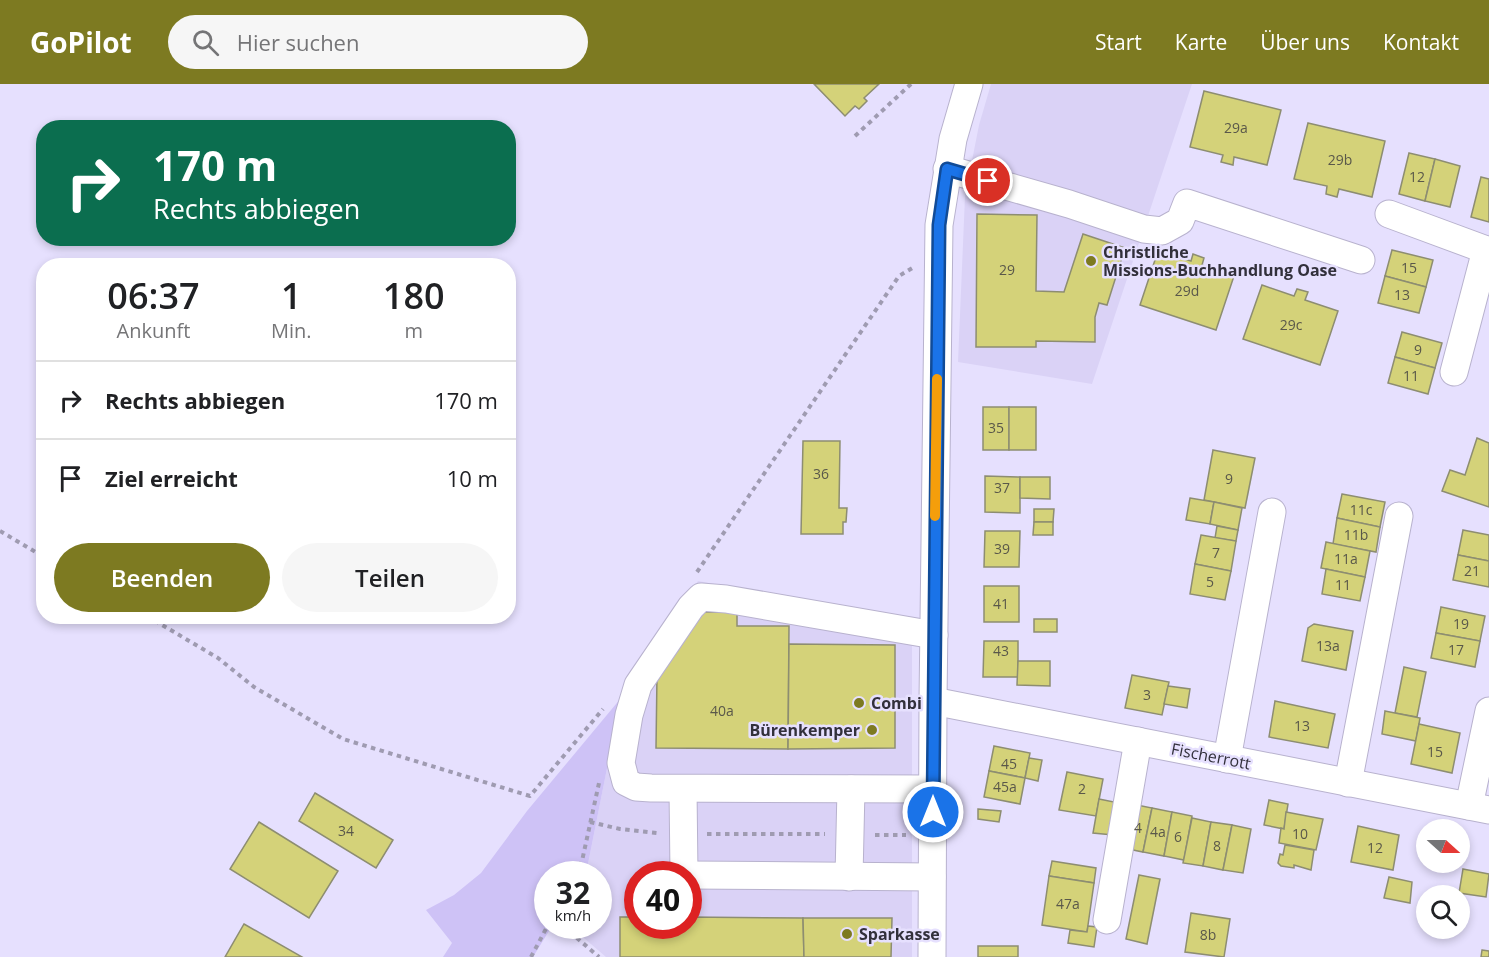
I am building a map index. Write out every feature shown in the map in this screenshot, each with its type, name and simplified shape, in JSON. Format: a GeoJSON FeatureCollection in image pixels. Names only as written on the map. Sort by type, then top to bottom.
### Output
{"type":"FeatureCollection","features":[{"type":"Feature","properties":{"kind":"street"},"geometry":{"type":"LineString","coordinates":[[932,957],[939,225],[953,139],[969,84]]}},
{"type":"Feature","properties":{"kind":"street"},"geometry":{"type":"LineString","coordinates":[[947,169],[1069,204],[1144,229],[1162,231],[1180,220],[1186,203],[1361,260]]}},
{"type":"Feature","properties":{"kind":"street"},"geometry":{"type":"LineString","coordinates":[[1389,214],[1487,250],[1455,372]]}},
{"type":"Feature","properties":{"kind":"street"},"geometry":{"type":"LineString","coordinates":[[1227,759],[1272,513]]}},
{"type":"Feature","properties":{"kind":"street"},"geometry":{"type":"LineString","coordinates":[[1348,783],[1400,516]]}},
{"type":"Feature","properties":{"kind":"street"},"geometry":{"type":"LineString","coordinates":[[933,789],[636,787],[626,782],[621,764],[629,715],[638,685],[691,607],[701,597],[726,599],[934,635]]}},
{"type":"Feature","properties":{"kind":"street","name":"Fischerrott"},"geometry":{"type":"LineString","coordinates":[[933,701],[1479,808]]}},
{"type":"Feature","properties":{"kind":"street"},"geometry":{"type":"LineString","coordinates":[[1479,808],[1489,711]]}},
{"type":"Feature","properties":{"kind":"street"},"geometry":{"type":"LineString","coordinates":[[1107,920],[1138,741]]}},
{"type":"Feature","properties":{"kind":"street"},"geometry":{"type":"LineString","coordinates":[[683,789],[684,861]]}},
{"type":"Feature","properties":{"kind":"street"},"geometry":{"type":"LineString","coordinates":[[849,877],[851,789]]}},
{"type":"Feature","properties":{"kind":"street"},"geometry":{"type":"LineString","coordinates":[[702,875],[932,877]]}},
{"type":"Feature","properties":{"kind":"path"},"geometry":{"type":"LineString","coordinates":[[855,136],[911,84]]}},
{"type":"Feature","properties":{"kind":"path"},"geometry":{"type":"LineString","coordinates":[[691,582],[899,276],[914,266],[938,262]]}},
{"type":"Feature","properties":{"kind":"path"},"geometry":{"type":"LineString","coordinates":[[0,531],[36,551]]}},
{"type":"Feature","properties":{"kind":"path"},"geometry":{"type":"LineString","coordinates":[[161,624],[218,658],[254,687],[343,740],[530,796],[603,709]]}},
{"type":"Feature","properties":{"kind":"path"},"geometry":{"type":"LineString","coordinates":[[582,861],[590,822],[650,833],[933,836]]}},
{"type":"Feature","properties":{"kind":"path"},"geometry":{"type":"LineString","coordinates":[[531,957],[541,939]]}},
{"type":"Feature","properties":{"kind":"path"},"geometry":{"type":"LineString","coordinates":[[578,939],[599,957]]}},
{"type":"Feature","properties":{"kind":"shaded area"},"geometry":{"type":"Polygon","coordinates":[[[991,84],[1192,84],[1092,384],[958,362],[965,196],[979,125],[991,84]]]}},
{"type":"Feature","properties":{"kind":"shaded area"},"geometry":{"type":"Polygon","coordinates":[[[698,581],[912,620],[912,957],[606,957],[585,939],[612,939],[612,861],[589,861],[621,698],[698,581]]]}},
{"type":"Feature","properties":{"kind":"shaded area"},"geometry":{"type":"Polygon","coordinates":[[[621,698],[589,861],[534,861],[534,939],[544,939],[533,957],[443,957],[452,943],[426,910],[454,895],[481,873],[527,811],[621,698]]]}},
{"type":"Feature","properties":{"kind":"building"},"geometry":{"type":"Polygon","coordinates":[[[814,84],[879,84],[864,98],[867,101],[859,109],[855,106],[845,116],[814,84]]]}},
{"type":"Feature","properties":{"kind":"building"},"geometry":{"type":"Polygon","coordinates":[[[1204,91],[1281,110],[1267,165],[1234,157],[1233,165],[1221,162],[1223,155],[1190,147],[1204,91]]]}},
{"type":"Feature","properties":{"kind":"building"},"geometry":{"type":"Polygon","coordinates":[[[1308,123],[1385,141],[1372,197],[1339,189],[1337,197],[1326,194],[1327,186],[1294,179],[1308,123]]]}},
{"type":"Feature","properties":{"kind":"building"},"geometry":{"type":"Polygon","coordinates":[[[1409,153],[1435,159],[1425,201],[1399,194],[1409,153]]]}},
{"type":"Feature","properties":{"kind":"building"},"geometry":{"type":"Polygon","coordinates":[[[1435,159],[1460,166],[1450,207],[1425,201],[1435,159]]]}},
{"type":"Feature","properties":{"kind":"building"},"geometry":{"type":"Polygon","coordinates":[[[1481,177],[1489,179],[1489,222],[1471,217],[1481,177]]]}},
{"type":"Feature","properties":{"kind":"building"},"geometry":{"type":"Polygon","coordinates":[[[977,214],[1037,215],[1036,291],[1064,292],[1083,234],[1125,248],[1107,305],[1099,303],[1095,317],[1095,342],[1036,341],[1036,347],[976,347],[977,214]]]}},
{"type":"Feature","properties":{"kind":"building"},"geometry":{"type":"Polygon","coordinates":[[[1392,250],[1433,260],[1426,287],[1385,276],[1392,250]]]}},
{"type":"Feature","properties":{"kind":"building"},"geometry":{"type":"Polygon","coordinates":[[[1158,251],[1191,261],[1193,254],[1204,258],[1202,265],[1234,276],[1216,330],[1140,305],[1158,251]]]}},
{"type":"Feature","properties":{"kind":"building"},"geometry":{"type":"Polygon","coordinates":[[[1385,276],[1426,287],[1419,313],[1378,303],[1385,276]]]}},
{"type":"Feature","properties":{"kind":"building"},"geometry":{"type":"Polygon","coordinates":[[[1262,285],[1294,296],[1297,289],[1308,292],[1305,300],[1338,311],[1320,365],[1243,339],[1262,285]]]}},
{"type":"Feature","properties":{"kind":"building"},"geometry":{"type":"Polygon","coordinates":[[[1402,332],[1442,343],[1435,368],[1395,357],[1402,332]]]}},
{"type":"Feature","properties":{"kind":"building"},"geometry":{"type":"Polygon","coordinates":[[[1395,357],[1435,368],[1428,394],[1388,383],[1395,357]]]}},
{"type":"Feature","properties":{"kind":"building"},"geometry":{"type":"Polygon","coordinates":[[[983,407],[1009,407],[1009,450],[983,450],[983,407]]]}},
{"type":"Feature","properties":{"kind":"building"},"geometry":{"type":"Polygon","coordinates":[[[1009,407],[1036,407],[1036,450],[1009,450],[1009,407]]]}},
{"type":"Feature","properties":{"kind":"building"},"geometry":{"type":"Polygon","coordinates":[[[1477,438],[1489,443],[1489,507],[1442,491],[1450,470],[1465,475],[1477,438]]]}},
{"type":"Feature","properties":{"kind":"building"},"geometry":{"type":"Polygon","coordinates":[[[803,441],[840,441],[839,508],[847,508],[846,522],[843,522],[843,534],[801,534],[803,441]]]}},
{"type":"Feature","properties":{"kind":"building"},"geometry":{"type":"Polygon","coordinates":[[[1213,450],[1255,458],[1245,508],[1204,500],[1213,450]]]}},
{"type":"Feature","properties":{"kind":"building"},"geometry":{"type":"Polygon","coordinates":[[[985,476],[1020,477],[1020,513],[985,512],[985,476]]]}},
{"type":"Feature","properties":{"kind":"building"},"geometry":{"type":"Polygon","coordinates":[[[1020,477],[1050,477],[1050,499],[1020,498],[1020,477]]]}},
{"type":"Feature","properties":{"kind":"building"},"geometry":{"type":"Polygon","coordinates":[[[1342,494],[1385,502],[1380,527],[1337,518],[1342,494]]]}},
{"type":"Feature","properties":{"kind":"building"},"geometry":{"type":"Polygon","coordinates":[[[1190,498],[1214,502],[1210,524],[1186,520],[1190,498]]]}},
{"type":"Feature","properties":{"kind":"building"},"geometry":{"type":"Polygon","coordinates":[[[1214,502],[1242,508],[1238,530],[1210,524],[1214,502]]]}},
{"type":"Feature","properties":{"kind":"building"},"geometry":{"type":"Polygon","coordinates":[[[1034,509],[1054,509],[1053,522],[1034,522],[1034,509]]]}},
{"type":"Feature","properties":{"kind":"building"},"geometry":{"type":"Polygon","coordinates":[[[1337,518],[1380,527],[1376,552],[1333,544],[1337,518]]]}},
{"type":"Feature","properties":{"kind":"building"},"geometry":{"type":"Polygon","coordinates":[[[1034,522],[1053,522],[1053,535],[1033,535],[1034,522]]]}},
{"type":"Feature","properties":{"kind":"building"},"geometry":{"type":"Polygon","coordinates":[[[1217,526],[1238,530],[1236,541],[1215,538],[1217,526]]]}},
{"type":"Feature","properties":{"kind":"building"},"geometry":{"type":"Polygon","coordinates":[[[1463,530],[1489,535],[1489,561],[1458,555],[1463,530]]]}},
{"type":"Feature","properties":{"kind":"building"},"geometry":{"type":"Polygon","coordinates":[[[985,531],[1020,531],[1019,567],[984,567],[985,531]]]}},
{"type":"Feature","properties":{"kind":"building"},"geometry":{"type":"Polygon","coordinates":[[[1201,535],[1236,541],[1231,571],[1195,564],[1201,535]]]}},
{"type":"Feature","properties":{"kind":"building"},"geometry":{"type":"Polygon","coordinates":[[[1326,542],[1370,551],[1365,577],[1321,568],[1326,542]]]}},
{"type":"Feature","properties":{"kind":"building"},"geometry":{"type":"Polygon","coordinates":[[[1458,555],[1489,561],[1489,587],[1453,580],[1458,555]]]}},
{"type":"Feature","properties":{"kind":"building"},"geometry":{"type":"Polygon","coordinates":[[[1195,564],[1231,571],[1225,600],[1190,594],[1195,564]]]}},
{"type":"Feature","properties":{"kind":"building"},"geometry":{"type":"Polygon","coordinates":[[[1326,569],[1365,577],[1360,601],[1322,594],[1326,569]]]}},
{"type":"Feature","properties":{"kind":"building"},"geometry":{"type":"Polygon","coordinates":[[[984,586],[1019,586],[1019,622],[984,622],[984,586]]]}},
{"type":"Feature","properties":{"kind":"building"},"geometry":{"type":"Polygon","coordinates":[[[1441,607],[1485,616],[1480,641],[1436,633],[1441,607]]]}},
{"type":"Feature","properties":{"kind":"building"},"geometry":{"type":"Polygon","coordinates":[[[703,612],[737,612],[737,626],[789,626],[788,749],[656,748],[657,675],[703,612]]]}},
{"type":"Feature","properties":{"kind":"building"},"geometry":{"type":"Polygon","coordinates":[[[1034,619],[1057,619],[1057,632],[1034,632],[1034,619]]]}},
{"type":"Feature","properties":{"kind":"building"},"geometry":{"type":"Polygon","coordinates":[[[1314,624],[1353,631],[1346,670],[1302,661],[1308,628],[1314,624]]]}},
{"type":"Feature","properties":{"kind":"building"},"geometry":{"type":"Polygon","coordinates":[[[1436,633],[1480,641],[1475,667],[1431,658],[1436,633]]]}},
{"type":"Feature","properties":{"kind":"building"},"geometry":{"type":"Polygon","coordinates":[[[984,641],[1018,641],[1018,677],[983,677],[984,641]]]}},
{"type":"Feature","properties":{"kind":"building"},"geometry":{"type":"Polygon","coordinates":[[[789,644],[895,645],[895,748],[788,749],[789,644]]]}},
{"type":"Feature","properties":{"kind":"building"},"geometry":{"type":"Polygon","coordinates":[[[1018,661],[1050,661],[1050,686],[1017,685],[1018,661]]]}},
{"type":"Feature","properties":{"kind":"building"},"geometry":{"type":"Polygon","coordinates":[[[1404,667],[1426,672],[1417,717],[1395,713],[1404,667]]]}},
{"type":"Feature","properties":{"kind":"building"},"geometry":{"type":"Polygon","coordinates":[[[1132,675],[1169,682],[1162,715],[1125,708],[1132,675]]]}},
{"type":"Feature","properties":{"kind":"building"},"geometry":{"type":"Polygon","coordinates":[[[1168,686],[1190,689],[1187,708],[1164,704],[1168,686]]]}},
{"type":"Feature","properties":{"kind":"building"},"geometry":{"type":"Polygon","coordinates":[[[1275,701],[1335,714],[1328,748],[1269,737],[1275,701]]]}},
{"type":"Feature","properties":{"kind":"building"},"geometry":{"type":"Polygon","coordinates":[[[1385,711],[1420,718],[1416,741],[1382,734],[1385,711]]]}},
{"type":"Feature","properties":{"kind":"building"},"geometry":{"type":"Polygon","coordinates":[[[1419,724],[1460,733],[1452,773],[1411,764],[1419,724]]]}},
{"type":"Feature","properties":{"kind":"building"},"geometry":{"type":"Polygon","coordinates":[[[994,746],[1030,753],[1025,778],[989,771],[994,746]]]}},
{"type":"Feature","properties":{"kind":"building"},"geometry":{"type":"Polygon","coordinates":[[[1029,758],[1042,760],[1038,781],[1025,778],[1029,758]]]}},
{"type":"Feature","properties":{"kind":"building"},"geometry":{"type":"Polygon","coordinates":[[[989,771],[1025,778],[1020,804],[984,797],[989,771]]]}},
{"type":"Feature","properties":{"kind":"building"},"geometry":{"type":"Polygon","coordinates":[[[1067,772],[1103,779],[1096,816],[1059,810],[1067,772]]]}},
{"type":"Feature","properties":{"kind":"building"},"geometry":{"type":"Polygon","coordinates":[[[315,793],[393,840],[376,868],[299,821],[315,793]]]}},
{"type":"Feature","properties":{"kind":"building"},"geometry":{"type":"Polygon","coordinates":[[[1099,799],[1119,803],[1113,835],[1093,833],[1099,799]]]}},
{"type":"Feature","properties":{"kind":"building"},"geometry":{"type":"Polygon","coordinates":[[[1269,800],[1288,804],[1284,829],[1264,825],[1269,800]]]}},
{"type":"Feature","properties":{"kind":"building"},"geometry":{"type":"Polygon","coordinates":[[[1132,804],[1152,808],[1143,852],[1123,848],[1132,804]]]}},
{"type":"Feature","properties":{"kind":"building"},"geometry":{"type":"Polygon","coordinates":[[[1152,808],[1172,812],[1164,856],[1143,852],[1152,808]]]}},
{"type":"Feature","properties":{"kind":"building"},"geometry":{"type":"Polygon","coordinates":[[[978,809],[1001,811],[999,822],[978,819],[978,809]]]}},
{"type":"Feature","properties":{"kind":"building"},"geometry":{"type":"Polygon","coordinates":[[[1172,812],[1192,816],[1184,860],[1164,856],[1172,812]]]}},
{"type":"Feature","properties":{"kind":"building"},"geometry":{"type":"Polygon","coordinates":[[[1286,812],[1323,819],[1316,850],[1279,843],[1286,812]]]}},
{"type":"Feature","properties":{"kind":"building"},"geometry":{"type":"Polygon","coordinates":[[[1192,818],[1211,822],[1203,866],[1183,863],[1192,818]]]}},
{"type":"Feature","properties":{"kind":"building"},"geometry":{"type":"Polygon","coordinates":[[[259,822],[338,871],[309,918],[230,869],[259,822]]]}},
{"type":"Feature","properties":{"kind":"building"},"geometry":{"type":"Polygon","coordinates":[[[1211,822],[1232,825],[1223,870],[1203,866],[1211,822]]]}},
{"type":"Feature","properties":{"kind":"building"},"geometry":{"type":"Polygon","coordinates":[[[1232,825],[1251,829],[1243,873],[1223,870],[1232,825]]]}},
{"type":"Feature","properties":{"kind":"building"},"geometry":{"type":"Polygon","coordinates":[[[1358,826],[1399,835],[1393,870],[1351,862],[1358,826]]]}},
{"type":"Feature","properties":{"kind":"building"},"geometry":{"type":"Polygon","coordinates":[[[1285,845],[1314,850],[1311,870],[1294,865],[1294,868],[1281,866],[1278,863],[1285,845]]]}},
{"type":"Feature","properties":{"kind":"building"},"geometry":{"type":"Polygon","coordinates":[[[1052,861],[1096,868],[1094,883],[1049,876],[1052,861]]]}},
{"type":"Feature","properties":{"kind":"building"},"geometry":{"type":"Polygon","coordinates":[[[1470,870],[1489,874],[1486,897],[1470,895],[1470,885],[1460,885],[1462,873],[1470,873],[1470,870]]]}},
{"type":"Feature","properties":{"kind":"building"},"geometry":{"type":"Polygon","coordinates":[[[1139,875],[1160,879],[1147,944],[1126,939],[1139,875]]]}},
{"type":"Feature","properties":{"kind":"building"},"geometry":{"type":"Polygon","coordinates":[[[1049,876],[1094,883],[1087,932],[1042,925],[1049,876]]]}},
{"type":"Feature","properties":{"kind":"building"},"geometry":{"type":"Polygon","coordinates":[[[1389,877],[1412,882],[1410,903],[1384,898],[1389,877]]]}},
{"type":"Feature","properties":{"kind":"building"},"geometry":{"type":"Polygon","coordinates":[[[1191,913],[1230,919],[1224,957],[1185,952],[1191,913]]]}},
{"type":"Feature","properties":{"kind":"building"},"geometry":{"type":"Polygon","coordinates":[[[620,917],[624,917],[624,939],[702,939],[702,917],[803,918],[804,957],[620,957],[620,917]]]}},
{"type":"Feature","properties":{"kind":"building"},"geometry":{"type":"Polygon","coordinates":[[[803,918],[892,918],[891,957],[804,957],[803,918]]]}},
{"type":"Feature","properties":{"kind":"building"},"geometry":{"type":"Polygon","coordinates":[[[244,924],[302,957],[225,957],[244,924]]]}},
{"type":"Feature","properties":{"kind":"building"},"geometry":{"type":"Polygon","coordinates":[[[1088,926],[1097,927],[1094,947],[1068,943],[1070,930],[1087,932],[1088,926]]]}},
{"type":"Feature","properties":{"kind":"building"},"geometry":{"type":"Polygon","coordinates":[[[978,946],[1018,946],[1018,957],[978,957],[978,946]]]}},
{"type":"Feature","properties":{"kind":"building"},"geometry":{"type":"Polygon","coordinates":[[[1482,950],[1489,951],[1489,957],[1481,957],[1482,950]]]}},
{"type":"Feature","properties":{"kind":"slow traffic"},"geometry":{"type":"LineString","coordinates":[[935,516],[937,379]]}},
{"type":"Feature","properties":{"kind":"place","name":"Christliche Missions-Buchhandlung Oase"},"geometry":{"type":"Point","coordinates":[1091,261]}},
{"type":"Feature","properties":{"kind":"place","name":"Combi"},"geometry":{"type":"Point","coordinates":[859,703]}},
{"type":"Feature","properties":{"kind":"place","name":"Bürenkemper"},"geometry":{"type":"Point","coordinates":[872,730]}},
{"type":"Feature","properties":{"kind":"place","name":"Sparkasse"},"geometry":{"type":"Point","coordinates":[847,934]}},
{"type":"Feature","properties":{"kind":"route"},"geometry":{"type":"LineString","coordinates":[[933,812],[939,225],[947,169],[988,181]]}}]}
